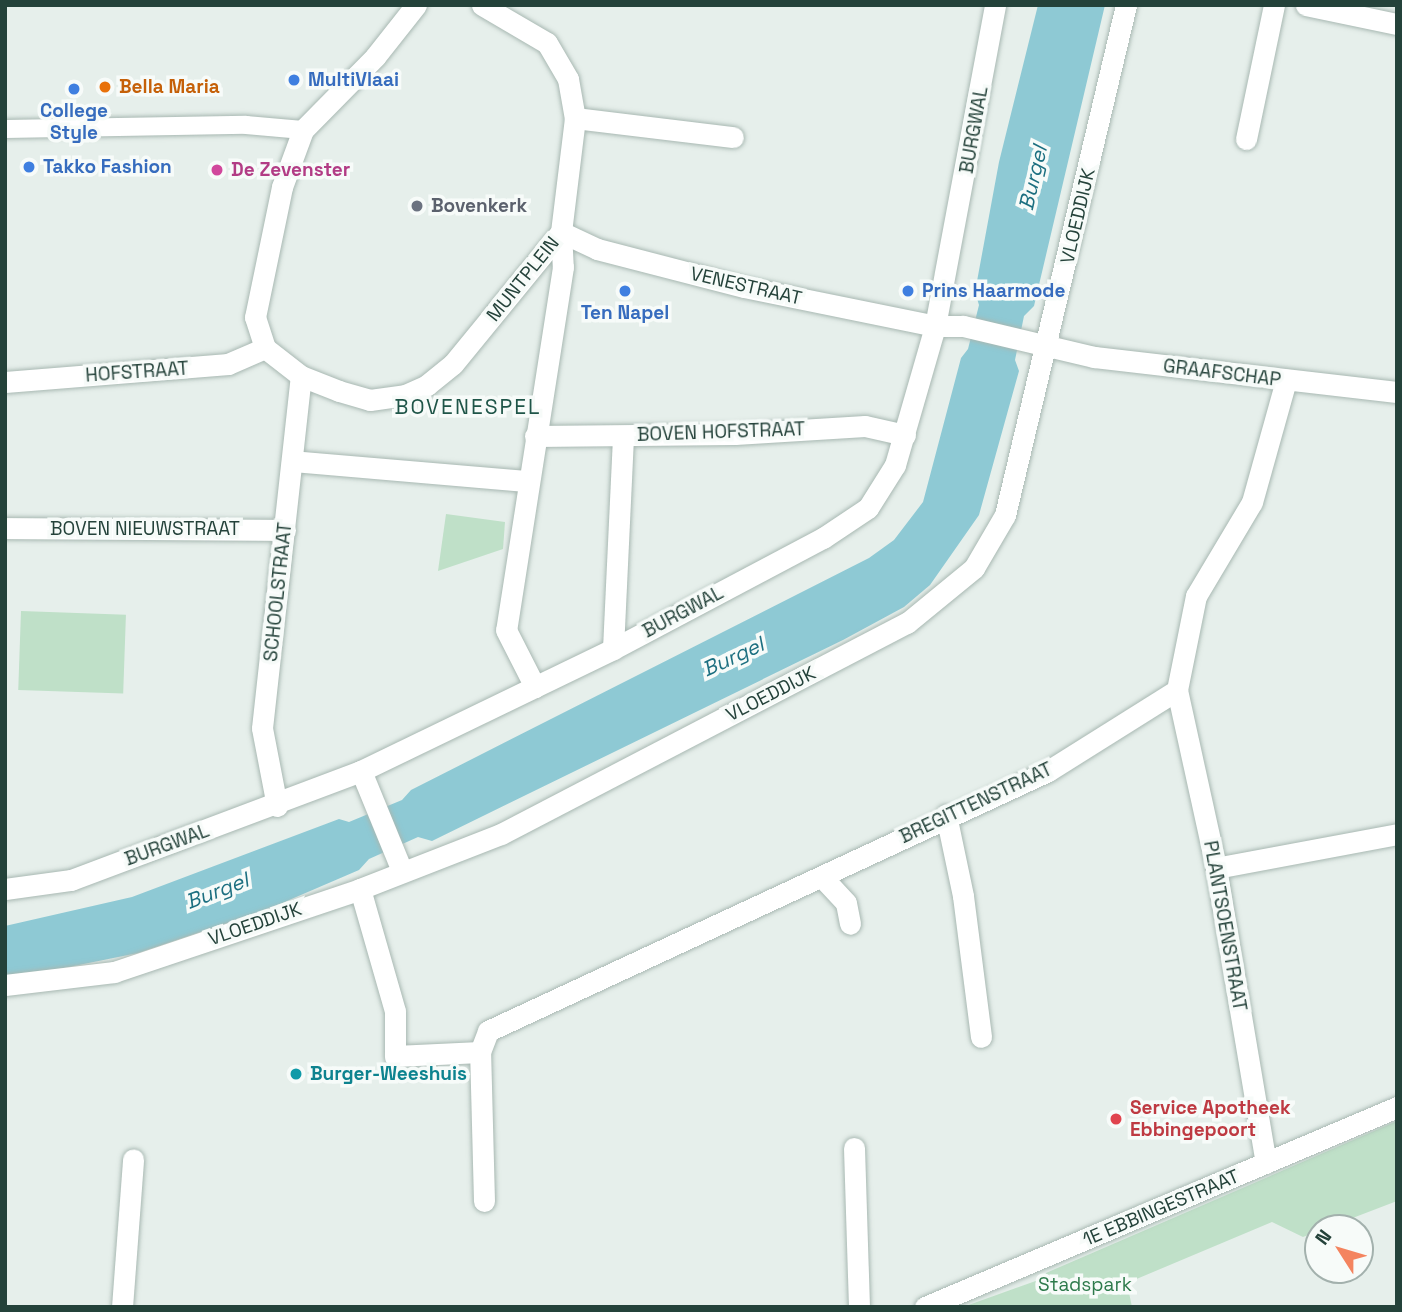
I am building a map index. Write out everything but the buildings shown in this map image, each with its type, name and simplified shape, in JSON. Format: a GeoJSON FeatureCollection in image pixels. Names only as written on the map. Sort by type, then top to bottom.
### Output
{"type":"FeatureCollection","features":[{"type":"Feature","properties":{"kind":"street"},"geometry":{"type":"LineString","coordinates":[[265,348],[255,317],[282,187],[303,130],[375,57],[416,5]]}},
{"type":"Feature","properties":{"kind":"street"},"geometry":{"type":"LineString","coordinates":[[482,5],[547,43],[568,79],[575,118],[561,232]]}},
{"type":"Feature","properties":{"kind":"street","name":"BURGWAL"},"geometry":{"type":"LineString","coordinates":[[5,889],[71,880],[277,806],[360,771],[613,649],[857,517],[880,495],[905,435],[935,326],[995,5]]}},
{"type":"Feature","properties":{"kind":"street","name":"VLOEDDIJK"},"geometry":{"type":"LineString","coordinates":[[5,985],[114,972],[360,889],[398,863],[501,834],[907,623],[974,568],[1006,515],[1049,346],[1126,5]]}},
{"type":"Feature","properties":{"kind":"street"},"geometry":{"type":"LineString","coordinates":[[1246,139],[1274,5]]}},
{"type":"Feature","properties":{"kind":"street"},"geometry":{"type":"LineString","coordinates":[[1306,5],[1397,24]]}},
{"type":"Feature","properties":{"kind":"street"},"geometry":{"type":"LineString","coordinates":[[575,118],[733,137]]}},
{"type":"Feature","properties":{"kind":"street"},"geometry":{"type":"LineString","coordinates":[[5,129],[246,124],[303,130]]}},
{"type":"Feature","properties":{"kind":"street","name":"VENESTRAAT"},"geometry":{"type":"LineString","coordinates":[[561,232],[597,249],[744,287],[935,326],[964,326]]}},
{"type":"Feature","properties":{"kind":"street","name":"MUNTPLEIN"},"geometry":{"type":"LineString","coordinates":[[265,348],[301,376],[370,400],[387,400],[427,385],[453,364],[561,232]]}},
{"type":"Feature","properties":{"kind":"street","name":"MUNTPLEIN"},"geometry":{"type":"LineString","coordinates":[[535,687],[506,630],[527,481],[563,267],[561,232]]}},
{"type":"Feature","properties":{"kind":"street","name":"GRAAFSCHAP"},"geometry":{"type":"LineString","coordinates":[[964,326],[1094,357],[1397,392]]}},
{"type":"Feature","properties":{"kind":"street","name":"HOFSTRAAT"},"geometry":{"type":"LineString","coordinates":[[5,382],[228,365],[265,348]]}},
{"type":"Feature","properties":{"kind":"street","name":"SCHOOLSTRAAT"},"geometry":{"type":"LineString","coordinates":[[277,806],[262,728],[301,376]]}},
{"type":"Feature","properties":{"kind":"street"},"geometry":{"type":"LineString","coordinates":[[1177,690],[1196,596],[1252,502],[1286,380]]}},
{"type":"Feature","properties":{"kind":"street","name":"BOVEN HOFSTRAAT"},"geometry":{"type":"LineString","coordinates":[[535,436],[622,436],[865,426],[905,435]]}},
{"type":"Feature","properties":{"kind":"street"},"geometry":{"type":"LineString","coordinates":[[613,649],[622,436]]}},
{"type":"Feature","properties":{"kind":"street"},"geometry":{"type":"LineString","coordinates":[[292,461],[527,481]]}},
{"type":"Feature","properties":{"kind":"street","name":"BOVEN NIEUWSTRAAT"},"geometry":{"type":"LineString","coordinates":[[5,528],[285,530]]}},
{"type":"Feature","properties":{"kind":"street","name":"BREGITTENSTRAAT"},"geometry":{"type":"LineString","coordinates":[[480,1052],[488,1031],[499,1025],[822,877],[946,815],[1048,771],[1177,690]]}},
{"type":"Feature","properties":{"kind":"street","name":"PLANTSOENSTRAAT"},"geometry":{"type":"LineString","coordinates":[[1177,690],[1216,868],[1266,1163]]}},
{"type":"Feature","properties":{"kind":"street"},"geometry":{"type":"LineString","coordinates":[[360,771],[398,863]]}},
{"type":"Feature","properties":{"kind":"street"},"geometry":{"type":"LineString","coordinates":[[946,815],[963,896],[981,1037]]}},
{"type":"Feature","properties":{"kind":"street"},"geometry":{"type":"LineString","coordinates":[[1216,868],[1397,834]]}},
{"type":"Feature","properties":{"kind":"street"},"geometry":{"type":"LineString","coordinates":[[822,877],[846,903],[850,924]]}},
{"type":"Feature","properties":{"kind":"street"},"geometry":{"type":"LineString","coordinates":[[360,889],[395,1011],[395,1056],[480,1052],[484,1201]]}},
{"type":"Feature","properties":{"kind":"street","name":"1E EBBINGESTRAAT"},"geometry":{"type":"LineString","coordinates":[[925,1307],[1397,1107]]}},
{"type":"Feature","properties":{"kind":"street"},"geometry":{"type":"LineString","coordinates":[[853,1148],[859,1307]]}},
{"type":"Feature","properties":{"kind":"street"},"geometry":{"type":"LineString","coordinates":[[122,1307],[133,1159]]}},
{"type":"Feature","properties":{"kind":"green space"},"geometry":{"type":"Polygon","coordinates":[[[446,514],[505,522],[503,549],[438,571],[446,514]]]}},
{"type":"Feature","properties":{"kind":"green space"},"geometry":{"type":"Polygon","coordinates":[[[21,611],[126,615],[123,694],[18,690],[21,611]]]}},
{"type":"Feature","properties":{"kind":"green space","name":"Stadspark"},"geometry":{"type":"Polygon","coordinates":[[[1397,1121],[1397,1201],[1363,1214],[1304,1214],[1303,1237],[1272,1222],[1127,1283],[1132,1307],[963,1307],[1044,1278],[1046,1273],[1397,1121]]]}},
{"type":"Feature","properties":{"kind":"water","name":"Burgel"},"geometry":{"type":"Polygon","coordinates":[[[1038,5],[1105,5],[1034,306],[1024,316],[1015,360],[1019,371],[979,515],[930,585],[904,607],[843,640],[432,841],[418,837],[369,859],[359,870],[266,910],[138,953],[5,980],[5,926],[132,897],[339,819],[349,822],[402,800],[411,790],[869,558],[894,540],[923,502],[961,358],[968,349],[979,305],[975,292],[999,162],[1038,5]]]}},
{"type":"Feature","properties":{"kind":"place","name":"MultiVlaai"},"geometry":{"type":"Point","coordinates":[294,80]}},
{"type":"Feature","properties":{"kind":"place","name":"Bella Maria"},"geometry":{"type":"Point","coordinates":[105,87]}},
{"type":"Feature","properties":{"kind":"place","name":"College Style"},"geometry":{"type":"Point","coordinates":[74,89]}},
{"type":"Feature","properties":{"kind":"place","name":"Takko Fashion"},"geometry":{"type":"Point","coordinates":[29,167]}},
{"type":"Feature","properties":{"kind":"place","name":"De Zevenster"},"geometry":{"type":"Point","coordinates":[217,170]}},
{"type":"Feature","properties":{"kind":"place","name":"Bovenkerk"},"geometry":{"type":"Point","coordinates":[417,206]}},
{"type":"Feature","properties":{"kind":"place","name":"Ten Napel"},"geometry":{"type":"Point","coordinates":[625,291]}},
{"type":"Feature","properties":{"kind":"place","name":"Prins Haarmode"},"geometry":{"type":"Point","coordinates":[908,291]}},
{"type":"Feature","properties":{"kind":"place","name":"Burger-Weeshuis"},"geometry":{"type":"Point","coordinates":[296,1074]}},
{"type":"Feature","properties":{"kind":"place","name":"Service Apotheek Ebbingepoort"},"geometry":{"type":"Point","coordinates":[1116,1119]}},
{"type":"Feature","properties":{"kind":"district","name":"BOVENESPEL"},"geometry":{"type":"Point","coordinates":[468,407]}}]}
